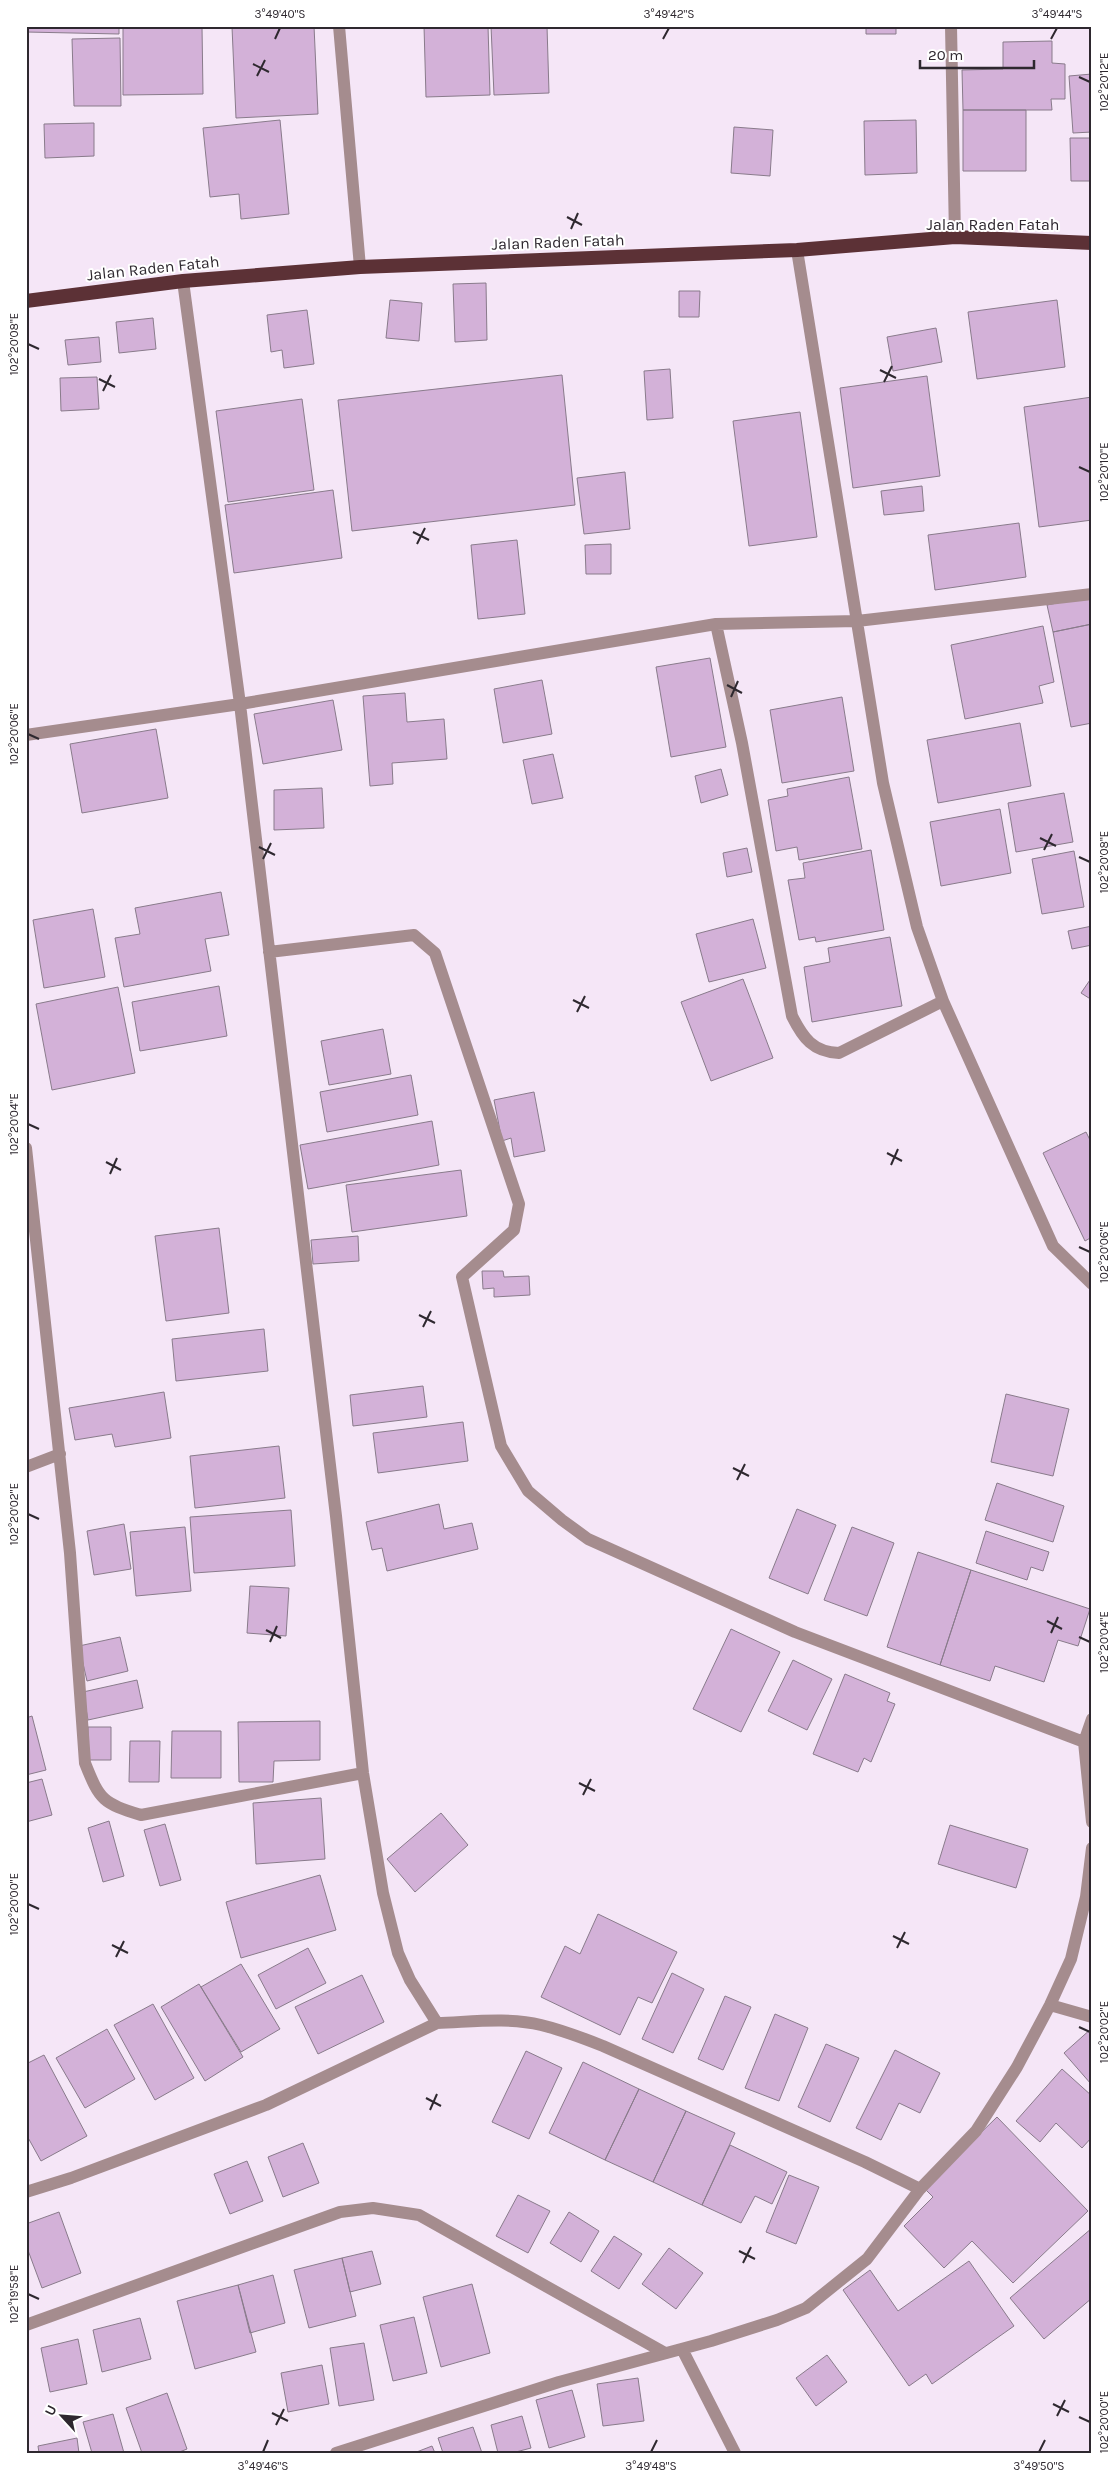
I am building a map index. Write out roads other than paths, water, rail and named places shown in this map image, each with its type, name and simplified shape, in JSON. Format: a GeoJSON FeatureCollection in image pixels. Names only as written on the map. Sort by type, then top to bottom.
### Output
{"type":"FeatureCollection","features":[{"type":"Feature","properties":{"kind":"highway","name":"Jalan Raden Fatah"},"geometry":{"type":"LineString","coordinates":[[26,301],[183,281],[360,267],[797,250],[955,237],[1092,243]]}},
{"type":"Feature","properties":{"kind":"street"},"geometry":{"type":"LineString","coordinates":[[339,26],[360,267]]}},
{"type":"Feature","properties":{"kind":"street"},"geometry":{"type":"LineString","coordinates":[[951,26],[955,237]]}},
{"type":"Feature","properties":{"kind":"street"},"geometry":{"type":"LineString","coordinates":[[797,250],[883,784],[917,927],[943,1001],[1053,1246],[1092,1284]]}},
{"type":"Feature","properties":{"kind":"street"},"geometry":{"type":"LineString","coordinates":[[183,281],[240,704],[336,1516],[363,1773],[383,1893],[398,1953],[410,1980],[437,2023]]}},
{"type":"Feature","properties":{"kind":"street"},"geometry":{"type":"LineString","coordinates":[[26,735],[240,704],[716,624],[857,620],[1092,594]]}},
{"type":"Feature","properties":{"kind":"street"},"geometry":{"type":"LineString","coordinates":[[716,624],[742,743],[792,1016],[800,1034],[812,1046],[825,1052],[838,1053],[943,1001]]}},
{"type":"Feature","properties":{"kind":"street"},"geometry":{"type":"LineString","coordinates":[[269,952],[414,935],[434,953],[519,1204],[514,1230],[462,1277],[501,1446],[528,1491],[588,1538],[794,1632],[1084,1742]]}},
{"type":"Feature","properties":{"kind":"street"},"geometry":{"type":"LineString","coordinates":[[26,1148],[29,1189],[60,1454],[85,1763],[96,1792],[114,1806],[141,1815],[363,1773]]}},
{"type":"Feature","properties":{"kind":"street"},"geometry":{"type":"LineString","coordinates":[[26,1468],[60,1454]]}},
{"type":"Feature","properties":{"kind":"street"},"geometry":{"type":"LineString","coordinates":[[1092,1719],[1084,1742],[1092,1822]]}},
{"type":"Feature","properties":{"kind":"street"},"geometry":{"type":"LineString","coordinates":[[336,2453],[559,2382],[682,2349],[777,2320],[806,2308],[867,2259],[920,2189],[976,2131],[1017,2067],[1050,2005],[1071,1959],[1086,1897],[1092,1848]]}},
{"type":"Feature","properties":{"kind":"street"},"geometry":{"type":"LineString","coordinates":[[1050,2005],[1092,2017]]}},
{"type":"Feature","properties":{"kind":"street"},"geometry":{"type":"LineString","coordinates":[[26,2192],[71,2178],[266,2105],[437,2023],[512,2022],[539,2024],[566,2032],[612,2050],[865,2162],[920,2189]]}},
{"type":"Feature","properties":{"kind":"street"},"geometry":{"type":"LineString","coordinates":[[26,2326],[340,2212],[373,2208],[419,2215],[665,2353]]}},
{"type":"Feature","properties":{"kind":"street"},"geometry":{"type":"LineString","coordinates":[[682,2349],[735,2453]]}}]}
